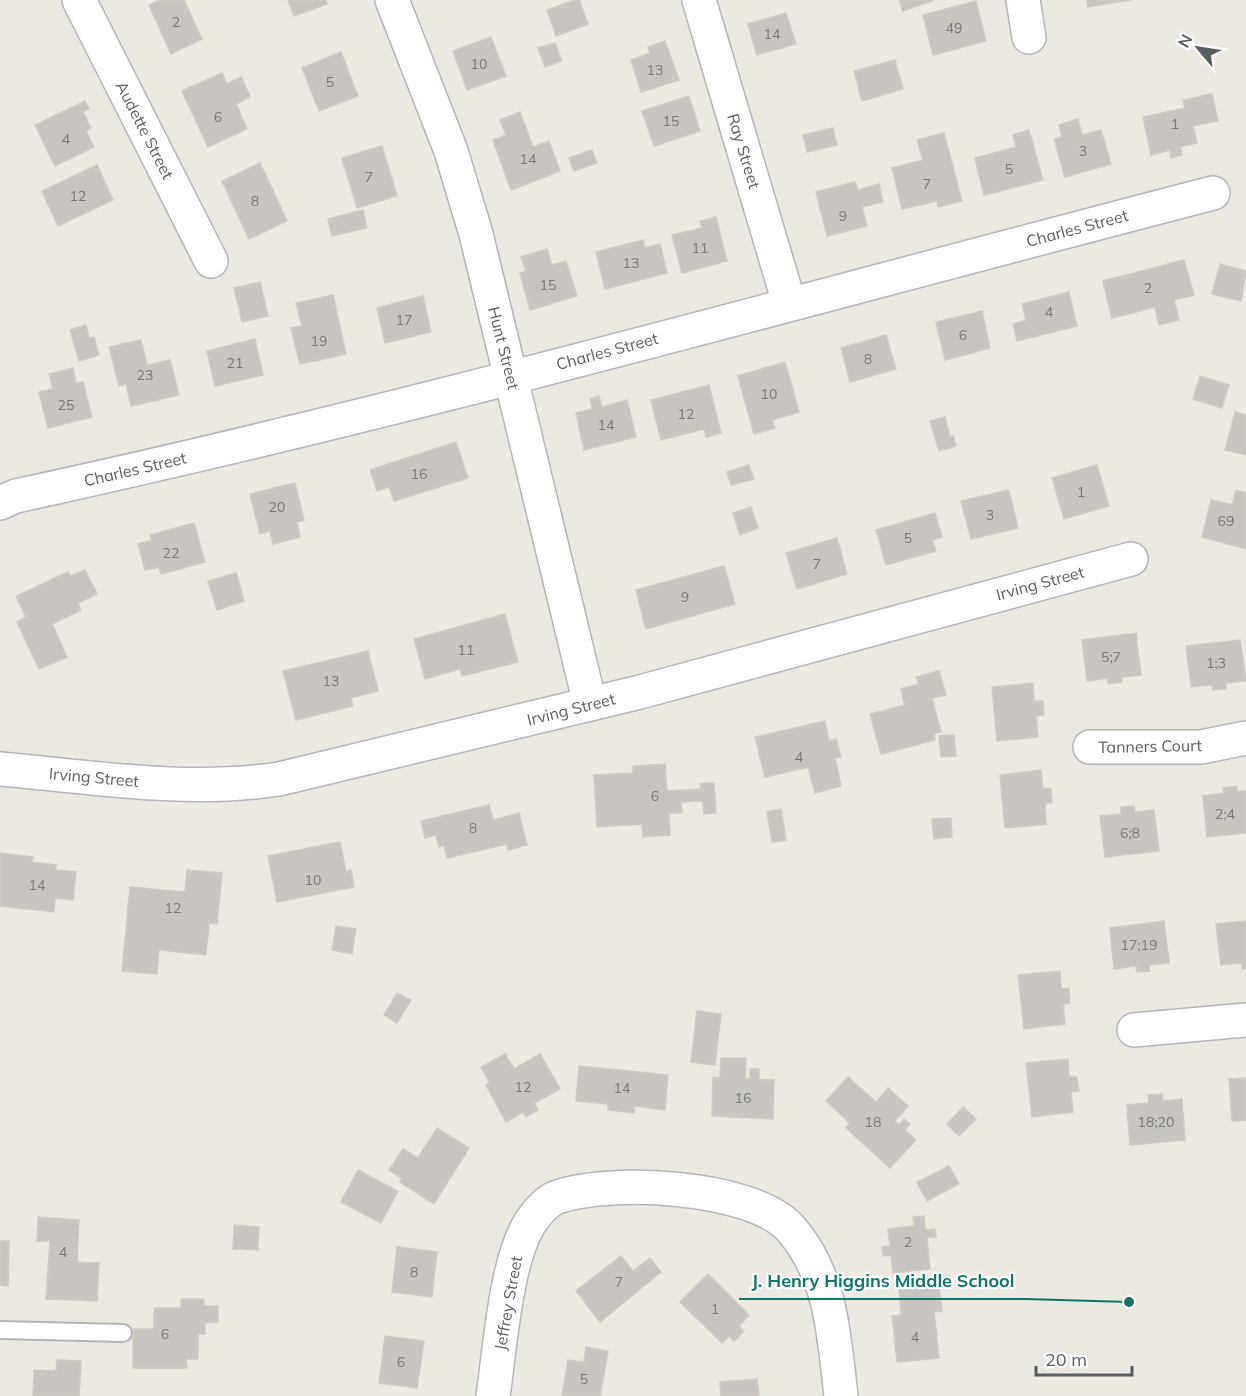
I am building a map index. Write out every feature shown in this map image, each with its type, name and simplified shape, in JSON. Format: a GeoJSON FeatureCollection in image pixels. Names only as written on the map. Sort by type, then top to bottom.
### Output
{"type":"FeatureCollection","features":[{"type":"Feature","properties":{"kind":"street","name":"Audette Street"},"geometry":{"type":"LineString","coordinates":[[79,0],[210,261]]}},
{"type":"Feature","properties":{"kind":"street","name":"Hunt Street"},"geometry":{"type":"LineString","coordinates":[[392,0],[451,151],[476,234],[590,704]]}},
{"type":"Feature","properties":{"kind":"street","name":"Ray Street"},"geometry":{"type":"LineString","coordinates":[[699,0],[789,303]]}},
{"type":"Feature","properties":{"kind":"street"},"geometry":{"type":"LineString","coordinates":[[1023,0],[1029,37]]}},
{"type":"Feature","properties":{"kind":"street","name":"Charles Street"},"geometry":{"type":"LineString","coordinates":[[0,503],[16,496],[132,471],[510,376],[1213,193]]}},
{"type":"Feature","properties":{"kind":"street","name":"Irving Street"},"geometry":{"type":"LineString","coordinates":[[0,769],[186,785],[238,785],[324,770],[590,704],[1131,559]]}},
{"type":"Feature","properties":{"kind":"street","name":"Tanners Court"},"geometry":{"type":"LineString","coordinates":[[1090,747],[1201,747],[1246,738]]}},
{"type":"Feature","properties":{"kind":"street"},"geometry":{"type":"LineString","coordinates":[[1134,1030],[1246,1020]]}},
{"type":"Feature","properties":{"kind":"street","name":"Jeffrey Street"},"geometry":{"type":"LineString","coordinates":[[493,1396],[513,1260],[522,1236],[534,1216],[553,1199],[578,1192],[667,1187],[707,1193],[762,1210],[790,1227],[808,1253],[827,1293],[842,1396]]}},
{"type":"Feature","properties":{"kind":"lane"},"geometry":{"type":"LineString","coordinates":[[0,1330],[123,1333]]}},
{"type":"Feature","properties":{"kind":"building"},"geometry":{"type":"Polygon","coordinates":[[[160,0],[184,0],[202,39],[171,54],[149,5],[160,0]]]}},
{"type":"Feature","properties":{"kind":"building"},"geometry":{"type":"Polygon","coordinates":[[[288,0],[326,0],[327,4],[294,16],[288,0]]]}},
{"type":"Feature","properties":{"kind":"building"},"geometry":{"type":"Polygon","coordinates":[[[579,0],[588,24],[556,36],[547,10],[579,0]]]}},
{"type":"Feature","properties":{"kind":"building"},"geometry":{"type":"Polygon","coordinates":[[[899,0],[934,0],[903,11],[899,0]]]}},
{"type":"Feature","properties":{"kind":"building"},"geometry":{"type":"Polygon","coordinates":[[[1087,0],[1131,0],[1088,7],[1087,0]]]}},
{"type":"Feature","properties":{"kind":"building"},"geometry":{"type":"Polygon","coordinates":[[[976,1],[986,41],[933,55],[923,15],[976,1]]]}},
{"type":"Feature","properties":{"kind":"building"},"geometry":{"type":"Polygon","coordinates":[[[786,13],[796,44],[757,55],[748,24],[786,13]]]}},
{"type":"Feature","properties":{"kind":"building"},"geometry":{"type":"Polygon","coordinates":[[[491,37],[506,76],[467,90],[453,51],[491,37]]]}},
{"type":"Feature","properties":{"kind":"building"},"geometry":{"type":"Polygon","coordinates":[[[665,41],[679,80],[641,92],[631,60],[650,53],[648,47],[665,41]]]}},
{"type":"Feature","properties":{"kind":"building"},"geometry":{"type":"Polygon","coordinates":[[[555,43],[562,61],[545,67],[538,48],[555,43]]]}},
{"type":"Feature","properties":{"kind":"building"},"geometry":{"type":"Polygon","coordinates":[[[341,52],[358,96],[319,111],[302,68],[341,52]]]}},
{"type":"Feature","properties":{"kind":"building"},"geometry":{"type":"Polygon","coordinates":[[[895,60],[903,89],[862,101],[854,71],[895,60]]]}},
{"type":"Feature","properties":{"kind":"building"},"geometry":{"type":"Polygon","coordinates":[[[222,73],[227,84],[241,77],[250,97],[236,104],[247,129],[208,147],[182,91],[222,73]]]}},
{"type":"Feature","properties":{"kind":"building"},"geometry":{"type":"Polygon","coordinates":[[[1212,94],[1218,121],[1193,126],[1197,143],[1180,147],[1182,155],[1171,158],[1170,150],[1151,155],[1143,117],[1185,108],[1183,100],[1212,94]]]}},
{"type":"Feature","properties":{"kind":"building"},"geometry":{"type":"Polygon","coordinates":[[[689,96],[700,131],[654,146],[642,111],[689,96]]]}},
{"type":"Feature","properties":{"kind":"building"},"geometry":{"type":"Polygon","coordinates":[[[85,101],[89,109],[83,112],[91,128],[86,131],[94,147],[55,166],[35,125],[85,101]]]}},
{"type":"Feature","properties":{"kind":"building"},"geometry":{"type":"Polygon","coordinates":[[[520,112],[533,147],[549,141],[560,171],[511,190],[493,140],[506,135],[500,120],[520,112]]]}},
{"type":"Feature","properties":{"kind":"building"},"geometry":{"type":"Polygon","coordinates":[[[1078,119],[1082,135],[1101,130],[1111,164],[1065,177],[1054,139],[1062,137],[1059,125],[1078,119]]]}},
{"type":"Feature","properties":{"kind":"building"},"geometry":{"type":"Polygon","coordinates":[[[833,128],[837,145],[807,152],[803,135],[833,128]]]}},
{"type":"Feature","properties":{"kind":"building"},"geometry":{"type":"Polygon","coordinates":[[[1029,130],[1043,180],[984,195],[975,158],[1016,147],[1013,135],[1029,130]]]}},
{"type":"Feature","properties":{"kind":"building"},"geometry":{"type":"Polygon","coordinates":[[[944,133],[962,201],[938,207],[937,201],[902,209],[892,168],[923,160],[917,140],[944,133]]]}},
{"type":"Feature","properties":{"kind":"building"},"geometry":{"type":"Polygon","coordinates":[[[382,146],[397,196],[357,208],[342,158],[382,146]]]}},
{"type":"Feature","properties":{"kind":"building"},"geometry":{"type":"Polygon","coordinates":[[[592,150],[597,163],[574,171],[569,158],[592,150]]]}},
{"type":"Feature","properties":{"kind":"building"},"geometry":{"type":"Polygon","coordinates":[[[260,163],[287,221],[249,239],[222,181],[260,163]]]}},
{"type":"Feature","properties":{"kind":"building"},"geometry":{"type":"Polygon","coordinates":[[[97,165],[113,200],[58,226],[42,191],[97,165]]]}},
{"type":"Feature","properties":{"kind":"building"},"geometry":{"type":"Polygon","coordinates":[[[855,182],[858,190],[879,184],[883,202],[862,207],[867,226],[827,236],[816,192],[855,182]]]}},
{"type":"Feature","properties":{"kind":"building"},"geometry":{"type":"Polygon","coordinates":[[[363,210],[367,228],[332,236],[328,219],[363,210]]]}},
{"type":"Feature","properties":{"kind":"building"},"geometry":{"type":"Polygon","coordinates":[[[716,217],[727,261],[682,273],[672,235],[702,228],[700,221],[716,217]]]}},
{"type":"Feature","properties":{"kind":"building"},"geometry":{"type":"Polygon","coordinates":[[[643,240],[645,248],[660,244],[667,273],[605,289],[596,252],[643,240]]]}},
{"type":"Feature","properties":{"kind":"building"},"geometry":{"type":"Polygon","coordinates":[[[547,249],[552,265],[566,261],[577,296],[530,310],[520,273],[526,271],[521,257],[547,249]]]}},
{"type":"Feature","properties":{"kind":"building"},"geometry":{"type":"Polygon","coordinates":[[[1184,260],[1194,295],[1174,300],[1179,320],[1159,325],[1155,307],[1112,318],[1103,281],[1184,260]]]}},
{"type":"Feature","properties":{"kind":"building"},"geometry":{"type":"Polygon","coordinates":[[[1220,264],[1246,271],[1241,301],[1212,294],[1220,264]]]}},
{"type":"Feature","properties":{"kind":"building"},"geometry":{"type":"Polygon","coordinates":[[[260,282],[268,316],[242,322],[234,288],[260,282]]]}},
{"type":"Feature","properties":{"kind":"building"},"geometry":{"type":"Polygon","coordinates":[[[1069,292],[1077,326],[1017,341],[1013,324],[1026,320],[1022,304],[1069,292]]]}},
{"type":"Feature","properties":{"kind":"building"},"geometry":{"type":"Polygon","coordinates":[[[333,295],[346,354],[300,364],[291,328],[302,326],[296,303],[333,295]]]}},
{"type":"Feature","properties":{"kind":"building"},"geometry":{"type":"Polygon","coordinates":[[[423,296],[431,332],[385,343],[377,308],[423,296]]]}},
{"type":"Feature","properties":{"kind":"building"},"geometry":{"type":"Polygon","coordinates":[[[982,311],[990,348],[945,360],[936,322],[982,311]]]}},
{"type":"Feature","properties":{"kind":"building"},"geometry":{"type":"Polygon","coordinates":[[[86,325],[89,338],[94,337],[99,355],[79,361],[70,330],[86,325]]]}},
{"type":"Feature","properties":{"kind":"building"},"geometry":{"type":"Polygon","coordinates":[[[886,335],[896,369],[850,382],[841,348],[886,335]]]}},
{"type":"Feature","properties":{"kind":"building"},"geometry":{"type":"Polygon","coordinates":[[[255,339],[263,375],[215,386],[207,351],[255,339]]]}},
{"type":"Feature","properties":{"kind":"building"},"geometry":{"type":"Polygon","coordinates":[[[141,340],[147,365],[170,360],[179,395],[131,406],[126,384],[119,386],[109,347],[141,340]]]}},
{"type":"Feature","properties":{"kind":"building"},"geometry":{"type":"Polygon","coordinates":[[[785,362],[799,412],[772,420],[775,428],[754,434],[738,376],[785,362]]]}},
{"type":"Feature","properties":{"kind":"building"},"geometry":{"type":"Polygon","coordinates":[[[73,368],[76,383],[83,382],[92,417],[48,428],[39,392],[53,389],[49,374],[73,368]]]}},
{"type":"Feature","properties":{"kind":"building"},"geometry":{"type":"Polygon","coordinates":[[[1200,376],[1229,385],[1222,408],[1193,399],[1200,376]]]}},
{"type":"Feature","properties":{"kind":"building"},"geometry":{"type":"Polygon","coordinates":[[[709,385],[721,433],[706,437],[704,429],[661,440],[651,400],[709,385]]]}},
{"type":"Feature","properties":{"kind":"building"},"geometry":{"type":"Polygon","coordinates":[[[599,396],[602,407],[627,400],[636,437],[584,450],[576,413],[592,409],[590,399],[599,396]]]}},
{"type":"Feature","properties":{"kind":"building"},"geometry":{"type":"Polygon","coordinates":[[[1235,412],[1246,415],[1246,455],[1225,450],[1235,412]]]}},
{"type":"Feature","properties":{"kind":"building"},"geometry":{"type":"Polygon","coordinates":[[[945,417],[950,437],[953,436],[956,446],[939,451],[930,421],[945,417]]]}},
{"type":"Feature","properties":{"kind":"building"},"geometry":{"type":"Polygon","coordinates":[[[456,442],[468,478],[394,501],[389,487],[377,491],[370,470],[456,442]]]}},
{"type":"Feature","properties":{"kind":"building"},"geometry":{"type":"Polygon","coordinates":[[[749,465],[754,479],[731,485],[727,472],[749,465]]]}},
{"type":"Feature","properties":{"kind":"building"},"geometry":{"type":"Polygon","coordinates":[[[1097,465],[1109,506],[1064,519],[1052,478],[1097,465]]]}},
{"type":"Feature","properties":{"kind":"building"},"geometry":{"type":"Polygon","coordinates":[[[295,483],[304,520],[297,522],[300,537],[273,544],[270,531],[260,534],[250,494],[295,483]]]}},
{"type":"Feature","properties":{"kind":"building"},"geometry":{"type":"Polygon","coordinates":[[[1009,490],[1018,528],[971,539],[961,501],[1009,490]]]}},
{"type":"Feature","properties":{"kind":"building"},"geometry":{"type":"Polygon","coordinates":[[[1236,490],[1246,493],[1246,549],[1202,537],[1211,500],[1232,505],[1236,490]]]}},
{"type":"Feature","properties":{"kind":"building"},"geometry":{"type":"Polygon","coordinates":[[[751,507],[758,528],[740,535],[733,513],[751,507]]]}},
{"type":"Feature","properties":{"kind":"building"},"geometry":{"type":"Polygon","coordinates":[[[935,513],[942,537],[932,540],[936,551],[886,565],[876,530],[935,513]]]}},
{"type":"Feature","properties":{"kind":"building"},"geometry":{"type":"Polygon","coordinates":[[[194,523],[205,562],[161,574],[159,567],[145,570],[138,544],[152,540],[150,535],[194,523]]]}},
{"type":"Feature","properties":{"kind":"building"},"geometry":{"type":"Polygon","coordinates":[[[837,538],[847,574],[797,589],[786,553],[837,538]]]}},
{"type":"Feature","properties":{"kind":"building"},"geometry":{"type":"Polygon","coordinates":[[[724,566],[735,604],[646,629],[636,590],[724,566]]]}},
{"type":"Feature","properties":{"kind":"building"},"geometry":{"type":"Polygon","coordinates":[[[85,570],[97,594],[78,603],[81,610],[52,624],[67,657],[39,669],[17,622],[26,617],[16,596],[68,572],[70,576],[85,570]]]}},
{"type":"Feature","properties":{"kind":"building"},"geometry":{"type":"Polygon","coordinates":[[[236,573],[244,601],[217,610],[208,581],[236,573]]]}},
{"type":"Feature","properties":{"kind":"building"},"geometry":{"type":"Polygon","coordinates":[[[505,614],[518,662],[462,676],[460,669],[425,679],[414,639],[505,614]]]}},
{"type":"Feature","properties":{"kind":"building"},"geometry":{"type":"Polygon","coordinates":[[[1136,633],[1141,675],[1121,677],[1122,682],[1108,684],[1108,678],[1087,681],[1082,640],[1136,633]]]}},
{"type":"Feature","properties":{"kind":"building"},"geometry":{"type":"Polygon","coordinates":[[[1240,640],[1246,681],[1226,683],[1226,689],[1213,690],[1212,685],[1191,687],[1186,646],[1240,640]]]}},
{"type":"Feature","properties":{"kind":"building"},"geometry":{"type":"Polygon","coordinates":[[[368,651],[378,691],[351,698],[353,706],[296,720],[283,671],[368,651]]]}},
{"type":"Feature","properties":{"kind":"building"},"geometry":{"type":"Polygon","coordinates":[[[939,671],[946,695],[932,698],[941,732],[934,734],[935,740],[881,754],[870,714],[905,705],[901,689],[919,684],[916,677],[939,671]]]}},
{"type":"Feature","properties":{"kind":"building"},"geometry":{"type":"Polygon","coordinates":[[[1033,683],[1034,701],[1043,701],[1044,715],[1036,716],[1038,737],[997,741],[992,687],[1033,683]]]}},
{"type":"Feature","properties":{"kind":"building"},"geometry":{"type":"Polygon","coordinates":[[[825,721],[829,741],[836,739],[841,757],[835,758],[841,786],[815,793],[808,767],[765,777],[755,737],[825,721]]]}},
{"type":"Feature","properties":{"kind":"building"},"geometry":{"type":"Polygon","coordinates":[[[954,735],[956,756],[941,757],[939,736],[954,735]]]}},
{"type":"Feature","properties":{"kind":"building"},"geometry":{"type":"Polygon","coordinates":[[[665,764],[667,791],[701,789],[700,784],[714,783],[716,813],[704,814],[703,801],[681,802],[682,813],[669,813],[670,835],[643,837],[642,824],[597,827],[594,775],[633,773],[633,766],[665,764]]]}},
{"type":"Feature","properties":{"kind":"building"},"geometry":{"type":"Polygon","coordinates":[[[1041,770],[1043,789],[1051,788],[1052,803],[1045,803],[1046,824],[1005,828],[1000,775],[1041,770]]]}},
{"type":"Feature","properties":{"kind":"building"},"geometry":{"type":"Polygon","coordinates":[[[1237,786],[1237,792],[1246,791],[1246,833],[1207,837],[1203,796],[1224,793],[1223,788],[1237,786]]]}},
{"type":"Feature","properties":{"kind":"building"},"geometry":{"type":"Polygon","coordinates":[[[489,805],[493,820],[519,813],[527,845],[508,850],[507,844],[447,858],[444,845],[439,847],[436,835],[425,838],[421,821],[489,805]]]}},
{"type":"Feature","properties":{"kind":"building"},"geometry":{"type":"Polygon","coordinates":[[[1134,806],[1135,812],[1154,810],[1159,851],[1105,857],[1100,816],[1121,814],[1121,807],[1134,806]]]}},
{"type":"Feature","properties":{"kind":"building"},"geometry":{"type":"Polygon","coordinates":[[[781,809],[786,840],[772,842],[767,812],[781,809]]]}},
{"type":"Feature","properties":{"kind":"building"},"geometry":{"type":"Polygon","coordinates":[[[951,818],[952,837],[934,839],[932,819],[951,818]]]}},
{"type":"Feature","properties":{"kind":"building"},"geometry":{"type":"Polygon","coordinates":[[[340,842],[346,872],[351,870],[354,887],[277,902],[268,856],[340,842]]]}},
{"type":"Feature","properties":{"kind":"building"},"geometry":{"type":"Polygon","coordinates":[[[0,853],[33,857],[32,862],[56,865],[56,870],[76,872],[73,900],[55,898],[54,912],[0,906],[0,853]]]}},
{"type":"Feature","properties":{"kind":"building"},"geometry":{"type":"Polygon","coordinates":[[[187,870],[222,873],[217,924],[209,923],[206,955],[159,950],[157,974],[122,971],[130,887],[185,892],[187,870]]]}},
{"type":"Feature","properties":{"kind":"building"},"geometry":{"type":"Polygon","coordinates":[[[1164,921],[1169,963],[1149,965],[1150,971],[1137,972],[1136,966],[1114,969],[1110,928],[1164,921]]]}},
{"type":"Feature","properties":{"kind":"building"},"geometry":{"type":"Polygon","coordinates":[[[1246,921],[1246,968],[1242,969],[1242,963],[1221,965],[1216,924],[1246,921]]]}},
{"type":"Feature","properties":{"kind":"building"},"geometry":{"type":"Polygon","coordinates":[[[336,926],[356,929],[352,954],[332,950],[336,926]]]}},
{"type":"Feature","properties":{"kind":"building"},"geometry":{"type":"Polygon","coordinates":[[[1060,971],[1061,989],[1069,988],[1070,1003],[1063,1004],[1065,1024],[1024,1029],[1018,975],[1060,971]]]}},
{"type":"Feature","properties":{"kind":"building"},"geometry":{"type":"Polygon","coordinates":[[[397,993],[411,1000],[397,1023],[384,1015],[397,993]]]}},
{"type":"Feature","properties":{"kind":"building"},"geometry":{"type":"Polygon","coordinates":[[[697,1011],[721,1014],[715,1065],[691,1062],[697,1011]]]}},
{"type":"Feature","properties":{"kind":"building"},"geometry":{"type":"Polygon","coordinates":[[[505,1054],[514,1069],[540,1054],[560,1089],[534,1103],[538,1110],[526,1117],[523,1112],[506,1122],[486,1085],[490,1083],[481,1067],[505,1054]]]}},
{"type":"Feature","properties":{"kind":"building"},"geometry":{"type":"Polygon","coordinates":[[[721,1058],[746,1058],[745,1079],[750,1079],[750,1069],[759,1069],[759,1080],[774,1080],[773,1119],[712,1116],[713,1077],[720,1078],[721,1058]]]}},
{"type":"Feature","properties":{"kind":"building"},"geometry":{"type":"Polygon","coordinates":[[[1068,1059],[1069,1077],[1077,1077],[1079,1091],[1071,1092],[1073,1112],[1032,1117],[1026,1063],[1068,1059]]]}},
{"type":"Feature","properties":{"kind":"building"},"geometry":{"type":"Polygon","coordinates":[[[579,1066],[668,1075],[665,1110],[635,1106],[634,1113],[608,1110],[608,1104],[576,1101],[579,1066]]]}},
{"type":"Feature","properties":{"kind":"building"},"geometry":{"type":"Polygon","coordinates":[[[848,1077],[876,1102],[888,1088],[908,1106],[895,1121],[899,1125],[904,1119],[910,1124],[905,1130],[916,1140],[890,1168],[846,1128],[850,1123],[826,1101],[848,1077]]]}},
{"type":"Feature","properties":{"kind":"building"},"geometry":{"type":"Polygon","coordinates":[[[1246,1078],[1246,1120],[1232,1121],[1229,1079],[1246,1078]]]}},
{"type":"Feature","properties":{"kind":"building"},"geometry":{"type":"Polygon","coordinates":[[[1162,1094],[1163,1101],[1182,1099],[1185,1140],[1130,1145],[1127,1105],[1149,1103],[1148,1095],[1162,1094]]]}},
{"type":"Feature","properties":{"kind":"building"},"geometry":{"type":"Polygon","coordinates":[[[963,1107],[976,1119],[959,1136],[947,1124],[963,1107]]]}},
{"type":"Feature","properties":{"kind":"building"},"geometry":{"type":"Polygon","coordinates":[[[437,1128],[469,1148],[434,1204],[400,1182],[402,1179],[389,1170],[403,1149],[418,1158],[437,1128]]]}},
{"type":"Feature","properties":{"kind":"building"},"geometry":{"type":"Polygon","coordinates":[[[949,1166],[959,1184],[927,1201],[917,1182],[949,1166]]]}},
{"type":"Feature","properties":{"kind":"building"},"geometry":{"type":"Polygon","coordinates":[[[358,1170],[398,1191],[381,1223],[341,1202],[358,1170]]]}},
{"type":"Feature","properties":{"kind":"building"},"geometry":{"type":"Polygon","coordinates":[[[924,1216],[925,1230],[935,1229],[936,1237],[927,1237],[930,1269],[893,1273],[891,1255],[883,1256],[882,1247],[890,1246],[888,1229],[914,1226],[913,1217],[924,1216]]]}},
{"type":"Feature","properties":{"kind":"building"},"geometry":{"type":"Polygon","coordinates":[[[38,1217],[79,1220],[77,1262],[99,1263],[97,1301],[46,1299],[50,1241],[37,1241],[38,1217]]]}},
{"type":"Feature","properties":{"kind":"building"},"geometry":{"type":"Polygon","coordinates":[[[234,1225],[259,1227],[258,1250],[233,1249],[234,1225]]]}},
{"type":"Feature","properties":{"kind":"building"},"geometry":{"type":"Polygon","coordinates":[[[0,1241],[9,1241],[8,1286],[0,1285],[0,1241]]]}},
{"type":"Feature","properties":{"kind":"building"},"geometry":{"type":"Polygon","coordinates":[[[397,1247],[437,1252],[432,1297],[392,1292],[397,1247]]]}},
{"type":"Feature","properties":{"kind":"building"},"geometry":{"type":"Polygon","coordinates":[[[621,1256],[633,1271],[650,1258],[661,1272],[600,1322],[576,1291],[621,1256]]]}},
{"type":"Feature","properties":{"kind":"building"},"geometry":{"type":"Polygon","coordinates":[[[708,1274],[749,1315],[739,1326],[744,1331],[734,1341],[729,1336],[722,1343],[680,1302],[708,1274]]]}},
{"type":"Feature","properties":{"kind":"building"},"geometry":{"type":"Polygon","coordinates":[[[939,1285],[942,1311],[934,1312],[939,1358],[897,1362],[892,1316],[901,1315],[899,1289],[939,1285]]]}},
{"type":"Feature","properties":{"kind":"building"},"geometry":{"type":"Polygon","coordinates":[[[181,1299],[204,1299],[204,1306],[218,1306],[218,1322],[205,1323],[205,1334],[198,1334],[198,1359],[186,1359],[187,1368],[133,1368],[133,1329],[154,1329],[154,1308],[181,1308],[181,1299]]]}},
{"type":"Feature","properties":{"kind":"building"},"geometry":{"type":"Polygon","coordinates":[[[385,1336],[424,1341],[417,1388],[379,1383],[385,1336]]]}},
{"type":"Feature","properties":{"kind":"building"},"geometry":{"type":"Polygon","coordinates":[[[586,1347],[608,1351],[600,1396],[562,1396],[568,1360],[584,1362],[586,1347]]]}},
{"type":"Feature","properties":{"kind":"building"},"geometry":{"type":"Polygon","coordinates":[[[57,1360],[81,1361],[79,1396],[33,1396],[34,1370],[56,1371],[57,1360]]]}},
{"type":"Feature","properties":{"kind":"building"},"geometry":{"type":"Polygon","coordinates":[[[757,1379],[759,1396],[721,1396],[720,1382],[757,1379]]]}},
{"type":"Feature","properties":{"kind":"place","name":"J. Henry Higgins Middle School"},"geometry":{"type":"Point","coordinates":[1129,1302]}}]}
